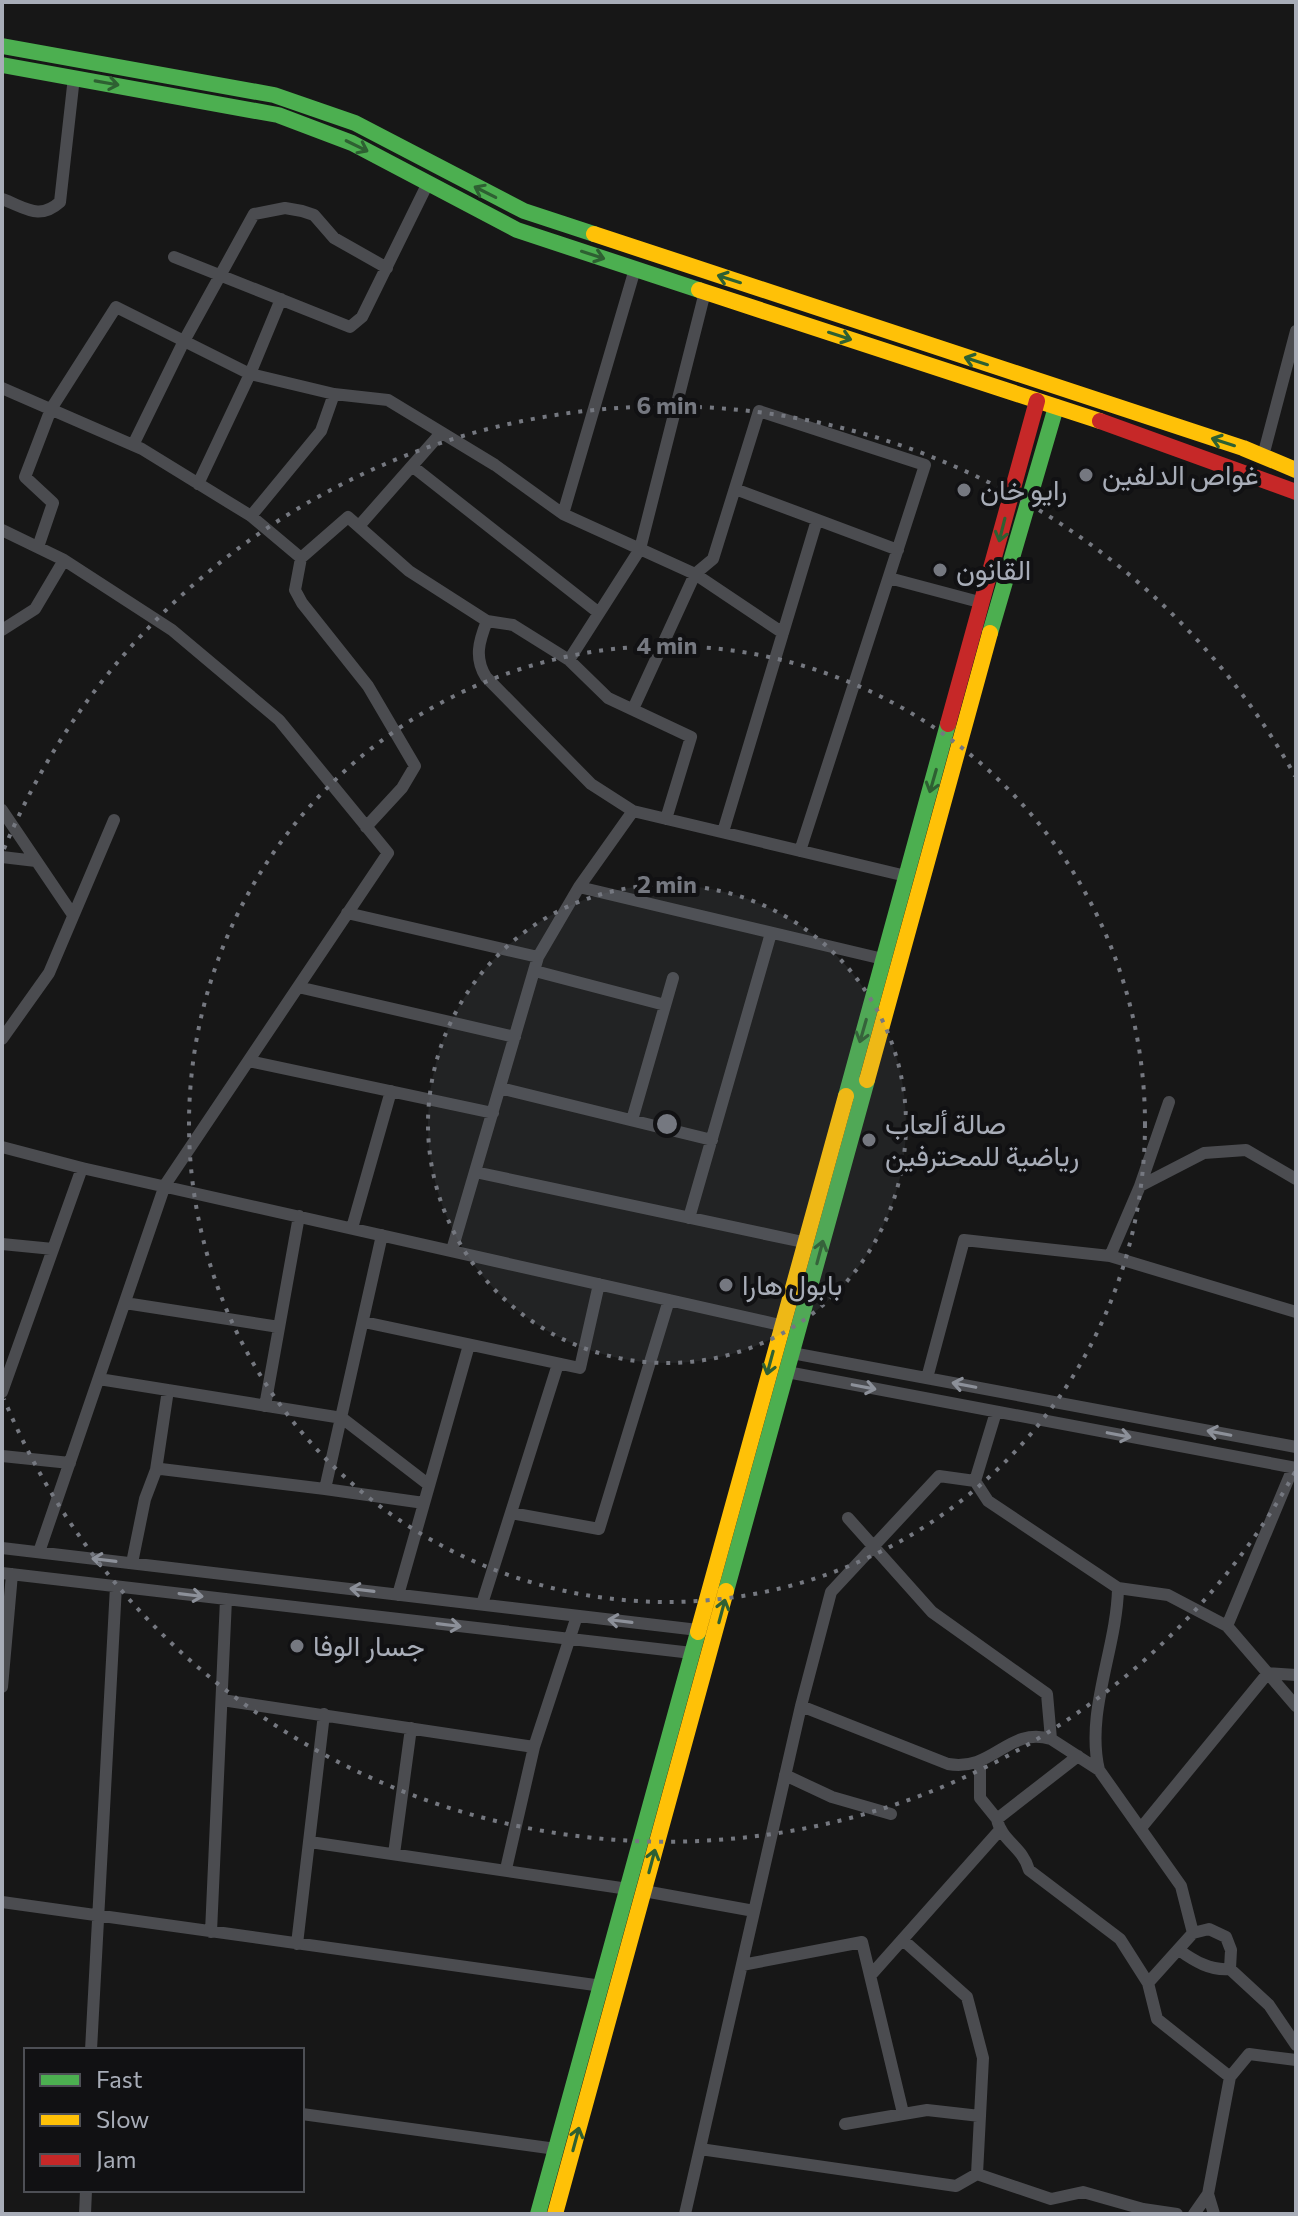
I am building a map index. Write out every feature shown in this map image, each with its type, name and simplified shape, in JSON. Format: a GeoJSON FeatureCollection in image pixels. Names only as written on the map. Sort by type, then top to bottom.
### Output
{"type":"FeatureCollection","features":[{"type":"Feature","properties":{"kind":"main road"},"geometry":{"type":"LineString","coordinates":[[2,46],[274,95],[355,123],[524,211],[1263,456],[1296,470]]}},
{"type":"Feature","properties":{"kind":"main road"},"geometry":{"type":"LineString","coordinates":[[2,65],[278,115],[352,143],[517,230],[1056,407],[1296,492]]}},
{"type":"Feature","properties":{"kind":"main road"},"geometry":{"type":"LineString","coordinates":[[555,2214],[698,1630],[1037,401]]}},
{"type":"Feature","properties":{"kind":"main road"},"geometry":{"type":"LineString","coordinates":[[538,2214],[602,1986],[636,1890],[787,1372],[1017,534],[1056,407]]}},
{"type":"Feature","properties":{"kind":"street"},"geometry":{"type":"LineString","coordinates":[[2,199],[36,213],[52,209],[60,202],[74,77]]}},
{"type":"Feature","properties":{"kind":"street"},"geometry":{"type":"LineString","coordinates":[[174,257],[350,327],[362,317],[427,185]]}},
{"type":"Feature","properties":{"kind":"street"},"geometry":{"type":"LineString","coordinates":[[133,445],[184,341],[254,214],[285,208],[314,215],[334,238],[387,268]]}},
{"type":"Feature","properties":{"kind":"street"},"geometry":{"type":"LineString","coordinates":[[563,514],[635,269]]}},
{"type":"Feature","properties":{"kind":"street"},"geometry":{"type":"LineString","coordinates":[[569,660],[640,549],[705,292]]}},
{"type":"Feature","properties":{"kind":"street"},"geometry":{"type":"LineString","coordinates":[[198,484],[250,374],[281,299]]}},
{"type":"Feature","properties":{"kind":"street"},"geometry":{"type":"LineString","coordinates":[[38,547],[53,503],[25,477],[51,409],[116,307],[250,374],[334,394],[388,400],[495,465],[563,514],[695,574],[783,633]]}},
{"type":"Feature","properties":{"kind":"street"},"geometry":{"type":"LineString","coordinates":[[1263,456],[1296,331]]}},
{"type":"Feature","properties":{"kind":"street"},"geometry":{"type":"LineString","coordinates":[[2,388],[133,445],[251,516],[301,558]]}},
{"type":"Feature","properties":{"kind":"street"},"geometry":{"type":"LineString","coordinates":[[251,516],[321,431],[334,394]]}},
{"type":"Feature","properties":{"kind":"street"},"geometry":{"type":"LineString","coordinates":[[633,709],[695,574],[713,559],[759,411],[925,465],[800,851]]}},
{"type":"Feature","properties":{"kind":"street"},"geometry":{"type":"LineString","coordinates":[[359,526],[441,433]]}},
{"type":"Feature","properties":{"kind":"street"},"geometry":{"type":"LineString","coordinates":[[412,466],[599,613]]}},
{"type":"Feature","properties":{"kind":"street"},"geometry":{"type":"LineString","coordinates":[[735,489],[898,550]]}},
{"type":"Feature","properties":{"kind":"street"},"geometry":{"type":"LineString","coordinates":[[366,827],[402,788],[415,766],[368,686],[295,590],[301,558],[348,517],[409,571],[487,621],[513,625],[569,660],[608,698],[691,737],[666,819]]}},
{"type":"Feature","properties":{"kind":"street"},"geometry":{"type":"LineString","coordinates":[[723,832],[817,520]]}},
{"type":"Feature","properties":{"kind":"street"},"geometry":{"type":"LineString","coordinates":[[2,530],[64,560],[172,630],[279,720],[388,853],[165,1185],[39,1552]]}},
{"type":"Feature","properties":{"kind":"street"},"geometry":{"type":"LineString","coordinates":[[2,630],[35,609],[64,560]]}},
{"type":"Feature","properties":{"kind":"street"},"geometry":{"type":"LineString","coordinates":[[889,578],[983,603]]}},
{"type":"Feature","properties":{"kind":"street"},"geometry":{"type":"LineString","coordinates":[[487,621],[478,643],[479,666],[486,677],[591,784],[633,811],[906,876]]}},
{"type":"Feature","properties":{"kind":"street"},"geometry":{"type":"LineString","coordinates":[[2,810],[73,915]]}},
{"type":"Feature","properties":{"kind":"street"},"geometry":{"type":"LineString","coordinates":[[452,1250],[538,957],[579,887],[633,811]]}},
{"type":"Feature","properties":{"kind":"street"},"geometry":{"type":"LineString","coordinates":[[2,1039],[49,973],[114,820]]}},
{"type":"Feature","properties":{"kind":"street"},"geometry":{"type":"LineString","coordinates":[[2,857],[36,861]]}},
{"type":"Feature","properties":{"kind":"street"},"geometry":{"type":"LineString","coordinates":[[579,887],[883,959]]}},
{"type":"Feature","properties":{"kind":"street"},"geometry":{"type":"LineString","coordinates":[[347,913],[538,957]]}},
{"type":"Feature","properties":{"kind":"street"},"geometry":{"type":"LineString","coordinates":[[689,1218],[771,933]]}},
{"type":"Feature","properties":{"kind":"street"},"geometry":{"type":"LineString","coordinates":[[535,971],[665,1005]]}},
{"type":"Feature","properties":{"kind":"street"},"geometry":{"type":"LineString","coordinates":[[632,1120],[673,978]]}},
{"type":"Feature","properties":{"kind":"street"},"geometry":{"type":"LineString","coordinates":[[298,987],[515,1037]]}},
{"type":"Feature","properties":{"kind":"street"},"geometry":{"type":"LineString","coordinates":[[249,1061],[493,1113]]}},
{"type":"Feature","properties":{"kind":"street"},"geometry":{"type":"LineString","coordinates":[[500,1088],[712,1140]]}},
{"type":"Feature","properties":{"kind":"street"},"geometry":{"type":"LineString","coordinates":[[352,1228],[391,1091]]}},
{"type":"Feature","properties":{"kind":"street"},"geometry":{"type":"LineString","coordinates":[[1110,1256],[1140,1186],[1169,1102]]}},
{"type":"Feature","properties":{"kind":"street"},"geometry":{"type":"LineString","coordinates":[[2,1147],[82,1168],[780,1325]]}},
{"type":"Feature","properties":{"kind":"street"},"geometry":{"type":"LineString","coordinates":[[1140,1186],[1204,1153],[1246,1150],[1296,1179]]}},
{"type":"Feature","properties":{"kind":"street"},"geometry":{"type":"LineString","coordinates":[[2,1392],[82,1168]]}},
{"type":"Feature","properties":{"kind":"street"},"geometry":{"type":"LineString","coordinates":[[475,1172],[803,1242]]}},
{"type":"Feature","properties":{"kind":"street"},"geometry":{"type":"LineString","coordinates":[[265,1406],[299,1216]]}},
{"type":"Feature","properties":{"kind":"street"},"geometry":{"type":"LineString","coordinates":[[325,1489],[382,1235]]}},
{"type":"Feature","properties":{"kind":"street"},"geometry":{"type":"LineString","coordinates":[[927,1378],[964,1240],[1110,1256],[1296,1312]]}},
{"type":"Feature","properties":{"kind":"street"},"geometry":{"type":"LineString","coordinates":[[2,1244],[53,1249]]}},
{"type":"Feature","properties":{"kind":"street"},"geometry":{"type":"LineString","coordinates":[[364,1322],[580,1368],[599,1284]]}},
{"type":"Feature","properties":{"kind":"street"},"geometry":{"type":"LineString","coordinates":[[511,1513],[599,1529],[669,1300]]}},
{"type":"Feature","properties":{"kind":"street"},"geometry":{"type":"LineString","coordinates":[[125,1303],[279,1327]]}},
{"type":"Feature","properties":{"kind":"street"},"geometry":{"type":"LineString","coordinates":[[398,1595],[469,1345]]}},
{"type":"Feature","properties":{"kind":"street"},"geometry":{"type":"LineString","coordinates":[[792,1353],[1296,1447]]}},
{"type":"Feature","properties":{"kind":"street"},"geometry":{"type":"LineString","coordinates":[[482,1604],[558,1364]]}},
{"type":"Feature","properties":{"kind":"street"},"geometry":{"type":"LineString","coordinates":[[787,1372],[1294,1468],[1227,1626]]}},
{"type":"Feature","properties":{"kind":"street"},"geometry":{"type":"LineString","coordinates":[[99,1379],[342,1418],[429,1485]]}},
{"type":"Feature","properties":{"kind":"street"},"geometry":{"type":"LineString","coordinates":[[132,1563],[145,1499],[156,1470],[168,1390]]}},
{"type":"Feature","properties":{"kind":"street"},"geometry":{"type":"LineString","coordinates":[[975,1481],[996,1412]]}},
{"type":"Feature","properties":{"kind":"street"},"geometry":{"type":"LineString","coordinates":[[2,1456],[70,1463]]}},
{"type":"Feature","properties":{"kind":"street"},"geometry":{"type":"LineString","coordinates":[[161,1469],[424,1503]]}},
{"type":"Feature","properties":{"kind":"street"},"geometry":{"type":"LineString","coordinates":[[685,2214],[801,1706],[831,1592],[939,1476],[975,1481],[988,1501],[1118,1588],[1168,1595],[1227,1626],[1296,1706]]}},
{"type":"Feature","properties":{"kind":"street"},"geometry":{"type":"LineString","coordinates":[[848,1518],[932,1612],[1047,1694],[1051,1739]]}},
{"type":"Feature","properties":{"kind":"street"},"geometry":{"type":"LineString","coordinates":[[2,1548],[698,1630]]}},
{"type":"Feature","properties":{"kind":"street"},"geometry":{"type":"LineString","coordinates":[[2,1687],[7,1573],[692,1653]]}},
{"type":"Feature","properties":{"kind":"street"},"geometry":{"type":"LineString","coordinates":[[91,2048],[116,1586]]}},
{"type":"Feature","properties":{"kind":"street"},"geometry":{"type":"LineString","coordinates":[[1099,1770],[1093,1743],[1118,1620],[1118,1588]]}},
{"type":"Feature","properties":{"kind":"street"},"geometry":{"type":"LineString","coordinates":[[211,1932],[226,1599]]}},
{"type":"Feature","properties":{"kind":"street"},"geometry":{"type":"LineString","coordinates":[[506,1869],[534,1747],[577,1616]]}},
{"type":"Feature","properties":{"kind":"street"},"geometry":{"type":"LineString","coordinates":[[1268,1673],[1296,1675]]}},
{"type":"Feature","properties":{"kind":"street"},"geometry":{"type":"LineString","coordinates":[[1141,1828],[1268,1673]]}},
{"type":"Feature","properties":{"kind":"street"},"geometry":{"type":"LineString","coordinates":[[222,1700],[534,1747]]}},
{"type":"Feature","properties":{"kind":"street"},"geometry":{"type":"LineString","coordinates":[[801,1706],[948,1764],[964,1767],[980,1763],[1025,1735],[1051,1739],[1099,1770],[1181,1886],[1193,1933]]}},
{"type":"Feature","properties":{"kind":"street"},"geometry":{"type":"LineString","coordinates":[[297,1944],[324,1714]]}},
{"type":"Feature","properties":{"kind":"street"},"geometry":{"type":"LineString","coordinates":[[394,1854],[411,1728]]}},
{"type":"Feature","properties":{"kind":"street"},"geometry":{"type":"LineString","coordinates":[[870,1976],[998,1825],[1078,1756]]}},
{"type":"Feature","properties":{"kind":"street"},"geometry":{"type":"LineString","coordinates":[[980,1763],[980,1798],[998,1825],[1025,1854],[1029,1870],[1120,1939],[1148,1983],[1157,2019],[1230,2077]]}},
{"type":"Feature","properties":{"kind":"street"},"geometry":{"type":"LineString","coordinates":[[785,1775],[832,1797],[891,1814]]}},
{"type":"Feature","properties":{"kind":"street"},"geometry":{"type":"LineString","coordinates":[[310,1842],[506,1869],[754,1911]]}},
{"type":"Feature","properties":{"kind":"street"},"geometry":{"type":"LineString","coordinates":[[2,1902],[602,1986]]}},
{"type":"Feature","properties":{"kind":"street"},"geometry":{"type":"LineString","coordinates":[[1148,1983],[1193,1933],[1209,1929],[1226,1937],[1231,1950],[1230,1969]]}},
{"type":"Feature","properties":{"kind":"street"},"geometry":{"type":"LineString","coordinates":[[903,1940],[967,1997],[983,2058],[977,2174]]}},
{"type":"Feature","properties":{"kind":"street"},"geometry":{"type":"LineString","coordinates":[[742,1965],[862,1942],[903,2113]]}},
{"type":"Feature","properties":{"kind":"street"},"geometry":{"type":"LineString","coordinates":[[1179,1950],[1196,1962],[1221,1970],[1230,1969],[1269,2005],[1296,2045]]}},
{"type":"Feature","properties":{"kind":"street"},"geometry":{"type":"LineString","coordinates":[[1194,2214],[1208,2194],[1230,2077],[1249,2054],[1296,2060]]}},
{"type":"Feature","properties":{"kind":"street"},"geometry":{"type":"LineString","coordinates":[[845,2124],[927,2110],[980,2116]]}},
{"type":"Feature","properties":{"kind":"street"},"geometry":{"type":"LineString","coordinates":[[304,2114],[556,2149]]}},
{"type":"Feature","properties":{"kind":"street"},"geometry":{"type":"LineString","coordinates":[[700,2149],[956,2186],[977,2174],[1051,2199],[1083,2192],[1143,2209],[1177,2214]]}},
{"type":"Feature","properties":{"kind":"street"},"geometry":{"type":"LineString","coordinates":[[85,2214],[86,2192]]}},
{"type":"Feature","properties":{"kind":"street"},"geometry":{"type":"LineString","coordinates":[[1208,2194],[1214,2214]]}},
{"type":"Feature","properties":{"kind":"traffic: fast"},"geometry":{"type":"LineString","coordinates":[[2,46],[274,95],[355,123],[524,211],[594,234]]}},
{"type":"Feature","properties":{"kind":"traffic: fast"},"geometry":{"type":"LineString","coordinates":[[2,65],[278,115],[352,143],[517,230],[699,290]]}},
{"type":"Feature","properties":{"kind":"traffic: fast"},"geometry":{"type":"LineString","coordinates":[[990,633],[1056,407]]}},
{"type":"Feature","properties":{"kind":"traffic: fast"},"geometry":{"type":"LineString","coordinates":[[846,1096],[948,724]]}},
{"type":"Feature","properties":{"kind":"traffic: fast"},"geometry":{"type":"LineString","coordinates":[[726,1591],[867,1080]]}},
{"type":"Feature","properties":{"kind":"traffic: fast"},"geometry":{"type":"LineString","coordinates":[[538,2214],[698,1632]]}},
{"type":"Feature","properties":{"kind":"traffic: slow"},"geometry":{"type":"LineString","coordinates":[[594,234],[1243,448],[1296,470]]}},
{"type":"Feature","properties":{"kind":"traffic: slow"},"geometry":{"type":"LineString","coordinates":[[699,290],[1100,421]]}},
{"type":"Feature","properties":{"kind":"traffic: slow"},"geometry":{"type":"LineString","coordinates":[[867,1080],[990,633]]}},
{"type":"Feature","properties":{"kind":"traffic: slow"},"geometry":{"type":"LineString","coordinates":[[698,1632],[846,1096]]}},
{"type":"Feature","properties":{"kind":"traffic: slow"},"geometry":{"type":"LineString","coordinates":[[555,2214],[726,1591]]}},
{"type":"Feature","properties":{"kind":"traffic: jam"},"geometry":{"type":"LineString","coordinates":[[948,724],[1037,401]]}},
{"type":"Feature","properties":{"kind":"traffic: jam"},"geometry":{"type":"LineString","coordinates":[[1100,421],[1296,492]]}},
{"type":"Feature","properties":{"kind":"place","name":"غواص الدلفين"},"geometry":{"type":"Point","coordinates":[1086,475]}},
{"type":"Feature","properties":{"kind":"place","name":"رايو خان"},"geometry":{"type":"Point","coordinates":[964,490]}},
{"type":"Feature","properties":{"kind":"place","name":"القانون"},"geometry":{"type":"Point","coordinates":[940,570]}},
{"type":"Feature","properties":{"kind":"place","name":"صالة ألعاب رياضية للمحترفين"},"geometry":{"type":"Point","coordinates":[869,1140]}},
{"type":"Feature","properties":{"kind":"place","name":"بابول هارا"},"geometry":{"type":"Point","coordinates":[726,1285]}},
{"type":"Feature","properties":{"kind":"place","name":"جسار الوفا"},"geometry":{"type":"Point","coordinates":[297,1646]}}]}
